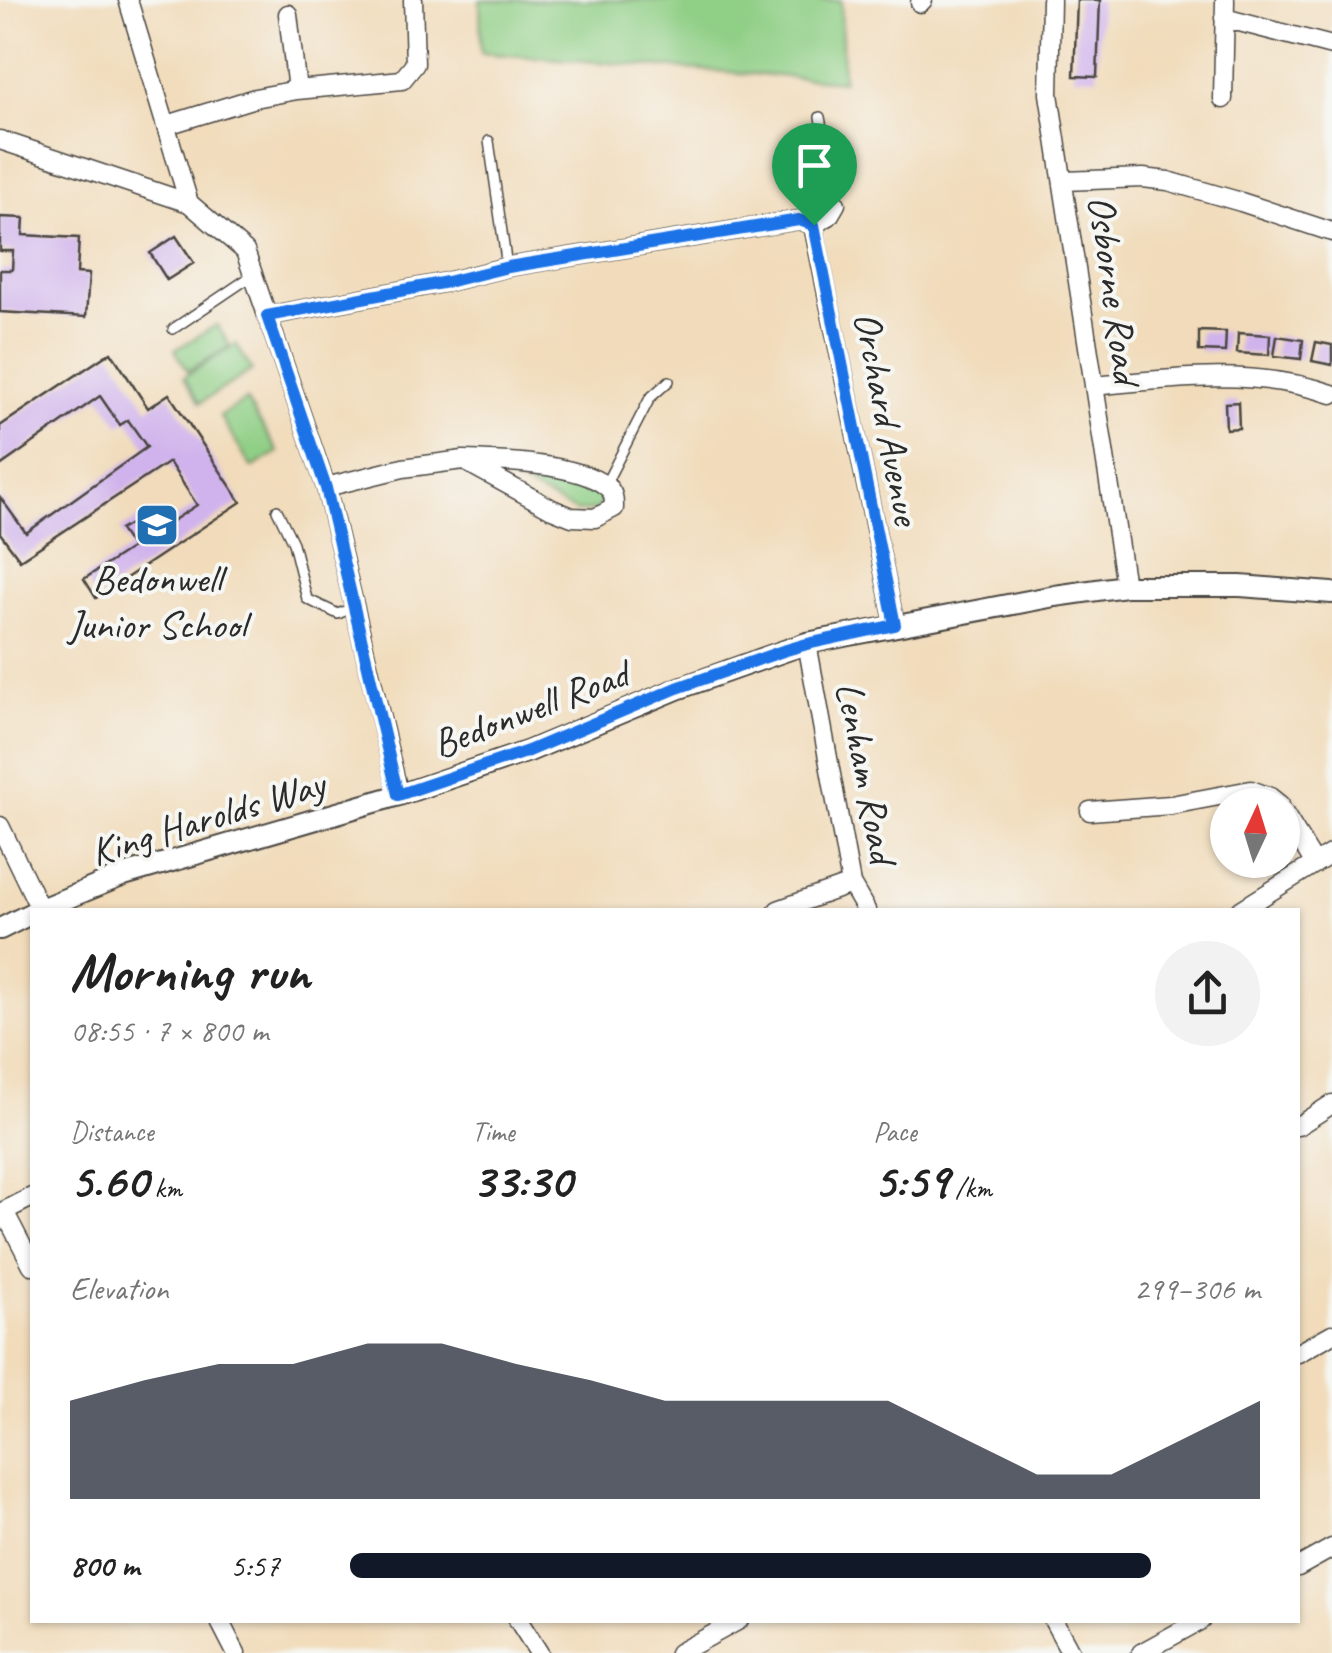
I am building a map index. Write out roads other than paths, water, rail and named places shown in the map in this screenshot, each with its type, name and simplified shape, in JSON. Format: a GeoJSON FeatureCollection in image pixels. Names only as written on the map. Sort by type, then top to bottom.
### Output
{"type":"FeatureCollection","features":[{"type":"Feature","properties":{"kind":"street"},"geometry":{"type":"LineString","coordinates":[[128,0],[188,203]]}},
{"type":"Feature","properties":{"kind":"street"},"geometry":{"type":"LineString","coordinates":[[167,125],[255,98],[402,80],[415,64],[413,0]]}},
{"type":"Feature","properties":{"kind":"street","name":"Osborne Road"},"geometry":{"type":"LineString","coordinates":[[1051,0],[1048,94],[1125,586]]}},
{"type":"Feature","properties":{"kind":"street"},"geometry":{"type":"LineString","coordinates":[[1224,99],[1225,9],[1332,46]]}},
{"type":"Feature","properties":{"kind":"street"},"geometry":{"type":"LineString","coordinates":[[288,14],[298,90]]}},
{"type":"Feature","properties":{"kind":"street","name":"Bedonwell Road"},"geometry":{"type":"LineString","coordinates":[[0,140],[188,203],[245,251],[326,488],[398,795],[528,751],[677,688],[807,644],[1125,586],[1240,586],[1332,593]]}},
{"type":"Feature","properties":{"kind":"street"},"geometry":{"type":"LineString","coordinates":[[1064,181],[1168,181],[1332,232]]}},
{"type":"Feature","properties":{"kind":"street"},"geometry":{"type":"LineString","coordinates":[[267,316],[508,267],[799,220],[814,225],[829,216],[836,204]]}},
{"type":"Feature","properties":{"kind":"street","name":"Orchard Avenue"},"geometry":{"type":"LineString","coordinates":[[814,225],[895,625]]}},
{"type":"Feature","properties":{"kind":"street"},"geometry":{"type":"LineString","coordinates":[[1094,386],[1190,376],[1256,378],[1332,394]]}},
{"type":"Feature","properties":{"kind":"street"},"geometry":{"type":"LineString","coordinates":[[326,488],[403,468],[463,460],[508,461],[577,473],[605,485],[614,495],[614,508],[595,518],[572,517],[463,460]]}},
{"type":"Feature","properties":{"kind":"street","name":"Lenham Road"},"geometry":{"type":"LineString","coordinates":[[807,644],[851,884],[865,908]]}},
{"type":"Feature","properties":{"kind":"street","name":"King Harolds Way"},"geometry":{"type":"LineString","coordinates":[[44,908],[124,875],[398,795]]}},
{"type":"Feature","properties":{"kind":"street"},"geometry":{"type":"LineString","coordinates":[[1090,811],[1171,806],[1210,798]]}},
{"type":"Feature","properties":{"kind":"street"},"geometry":{"type":"LineString","coordinates":[[0,826],[36,908]]}},
{"type":"Feature","properties":{"kind":"street"},"geometry":{"type":"LineString","coordinates":[[1300,839],[1315,864]]}},
{"type":"Feature","properties":{"kind":"street"},"geometry":{"type":"LineString","coordinates":[[1244,908],[1332,853]]}},
{"type":"Feature","properties":{"kind":"street"},"geometry":{"type":"LineString","coordinates":[[784,908],[851,884]]}},
{"type":"Feature","properties":{"kind":"street","name":"King Harolds Way"},"geometry":{"type":"LineString","coordinates":[[0,929],[30,914]]}},
{"type":"Feature","properties":{"kind":"street"},"geometry":{"type":"LineString","coordinates":[[1300,1125],[1329,1114]]}},
{"type":"Feature","properties":{"kind":"street"},"geometry":{"type":"LineString","coordinates":[[30,1197],[2,1212],[30,1261]]}},
{"type":"Feature","properties":{"kind":"street"},"geometry":{"type":"LineString","coordinates":[[1300,1353],[1332,1334]]}},
{"type":"Feature","properties":{"kind":"street"},"geometry":{"type":"LineString","coordinates":[[1300,1565],[1332,1548]]}},
{"type":"Feature","properties":{"kind":"street"},"geometry":{"type":"LineString","coordinates":[[220,1623],[236,1653]]}},
{"type":"Feature","properties":{"kind":"street"},"geometry":{"type":"LineString","coordinates":[[520,1623],[539,1653]]}},
{"type":"Feature","properties":{"kind":"street"},"geometry":{"type":"LineString","coordinates":[[680,1653],[734,1623]]}},
{"type":"Feature","properties":{"kind":"street"},"geometry":{"type":"LineString","coordinates":[[1055,1623],[1071,1653]]}},
{"type":"Feature","properties":{"kind":"street"},"geometry":{"type":"LineString","coordinates":[[1141,1653],[1195,1623]]}},
{"type":"Feature","properties":{"kind":"lane"},"geometry":{"type":"LineString","coordinates":[[820,117],[836,204]]}},
{"type":"Feature","properties":{"kind":"lane"},"geometry":{"type":"LineString","coordinates":[[488,141],[508,267]]}},
{"type":"Feature","properties":{"kind":"lane"},"geometry":{"type":"LineString","coordinates":[[172,329],[253,275]]}},
{"type":"Feature","properties":{"kind":"lane"},"geometry":{"type":"LineString","coordinates":[[605,485],[650,398],[670,381]]}},
{"type":"Feature","properties":{"kind":"lane"},"geometry":{"type":"LineString","coordinates":[[278,510],[293,543],[306,599],[338,614],[354,607]]}},
{"type":"Feature","properties":{"kind":"place","name":"Bedonwell Junior School"},"geometry":{"type":"Point","coordinates":[157,525]}}]}
